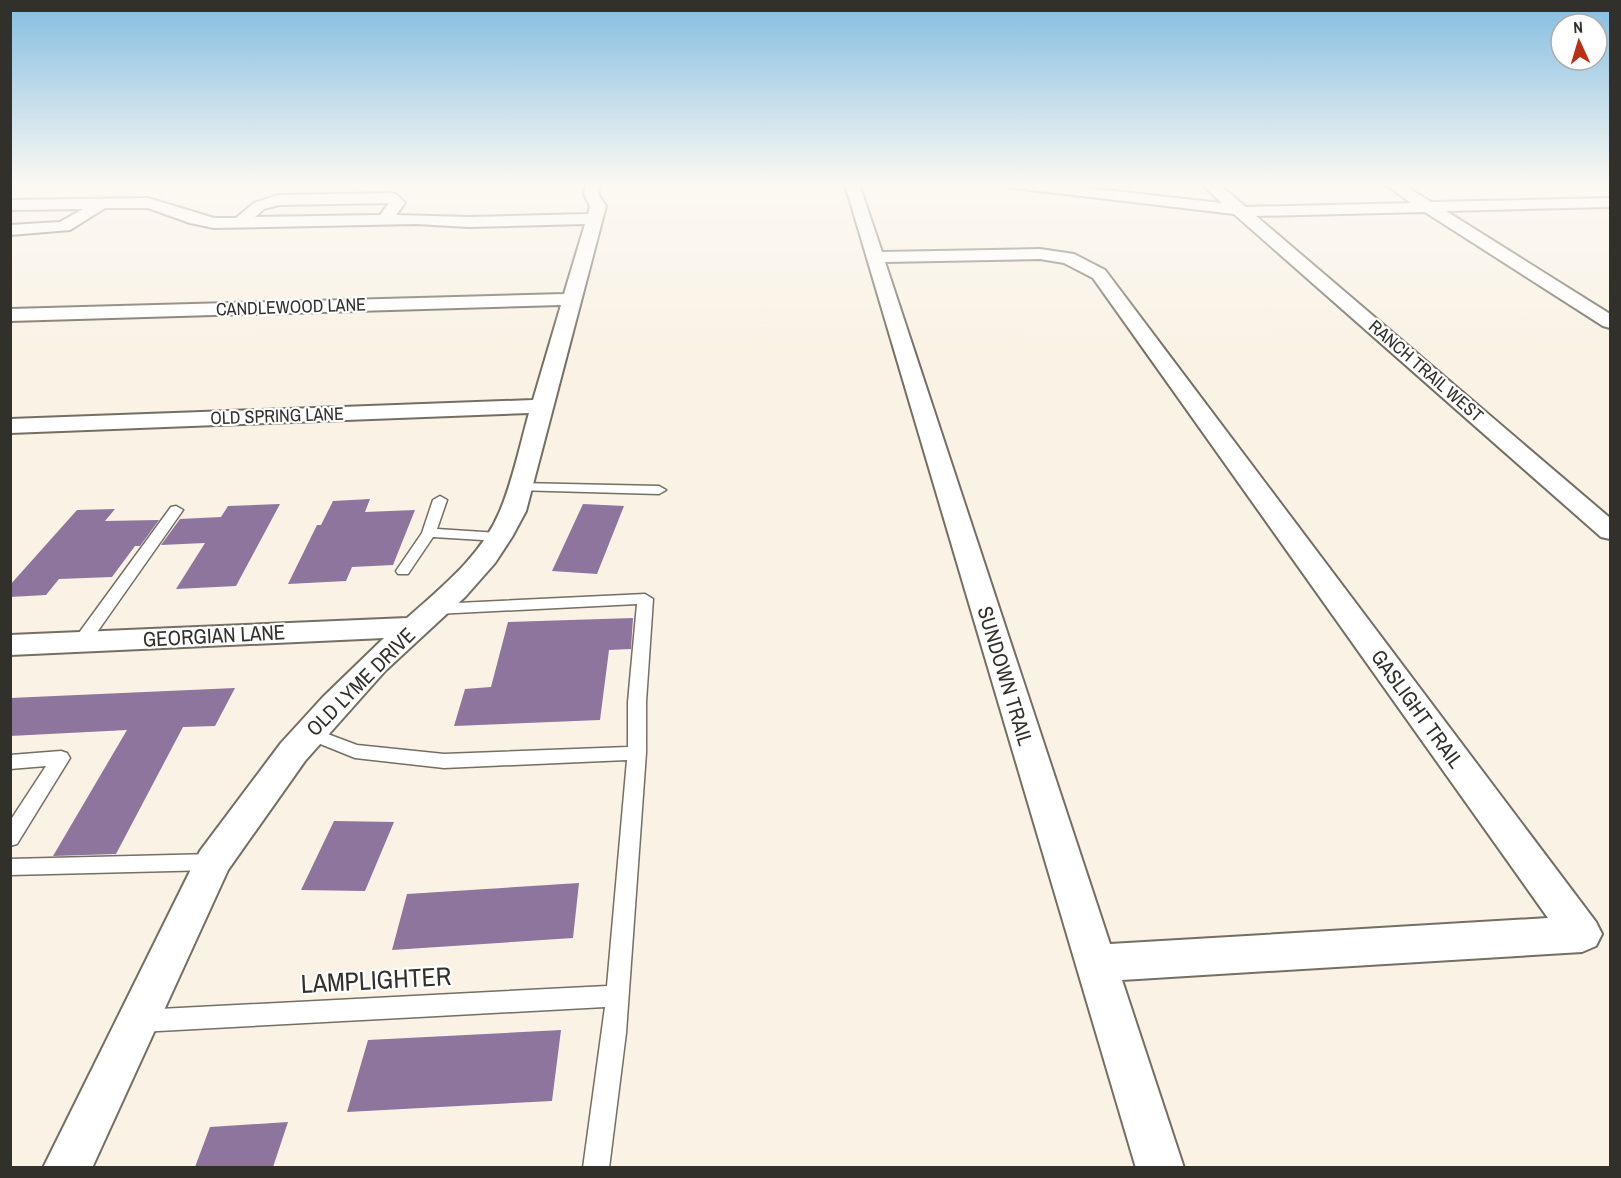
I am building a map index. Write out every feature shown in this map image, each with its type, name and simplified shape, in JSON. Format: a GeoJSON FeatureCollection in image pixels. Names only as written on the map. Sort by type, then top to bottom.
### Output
{"type":"FeatureCollection","features":[{"type":"Feature","properties":{"kind":"street","name":"OLD LYME DRIVE"},"geometry":{"type":"LineString","coordinates":[[67,1167],[213,862],[253,804],[309,733],[374,664],[473,572],[500,537],[513,511],[589,239]]}},
{"type":"Feature","properties":{"kind":"street","name":"SUNDOWN TRAIL"},"geometry":{"type":"LineString","coordinates":[[869,239],[1160,1167]]}},
{"type":"Feature","properties":{"kind":"street","name":"RANCH TRAIL WEST"},"geometry":{"type":"LineString","coordinates":[[1273,239],[1611,531]]}},
{"type":"Feature","properties":{"kind":"street"},"geometry":{"type":"LineString","coordinates":[[1480,239],[1611,322]]}},
{"type":"Feature","properties":{"kind":"street","name":"GASLIGHT TRAIL"},"geometry":{"type":"LineString","coordinates":[[875,257],[1040,254],[1068,258],[1099,274],[1582,934],[1095,963]]}},
{"type":"Feature","properties":{"kind":"street","name":"CANDLEWOOD LANE"},"geometry":{"type":"LineString","coordinates":[[10,315],[571,299]]}},
{"type":"Feature","properties":{"kind":"street","name":"OLD SPRING LANE"},"geometry":{"type":"LineString","coordinates":[[10,426],[543,406]]}},
{"type":"Feature","properties":{"kind":"street","name":"GEORGIAN LANE"},"geometry":{"type":"LineString","coordinates":[[10,645],[426,618]]}},
{"type":"Feature","properties":{"kind":"lane"},"geometry":{"type":"LineString","coordinates":[[519,487],[659,490]]}},
{"type":"Feature","properties":{"kind":"lane"},"geometry":{"type":"LineString","coordinates":[[403,571],[429,533],[440,500]]}},
{"type":"Feature","properties":{"kind":"lane"},"geometry":{"type":"LineString","coordinates":[[82,641],[176,510]]}},
{"type":"Feature","properties":{"kind":"lane"},"geometry":{"type":"LineString","coordinates":[[429,533],[500,537]]}},
{"type":"Feature","properties":{"kind":"lane"},"geometry":{"type":"LineString","coordinates":[[426,618],[645,599],[637,702],[637,753],[617,996],[596,1167]]}},
{"type":"Feature","properties":{"kind":"lane"},"geometry":{"type":"LineString","coordinates":[[309,733],[355,751],[444,761],[637,753]]}},
{"type":"Feature","properties":{"kind":"lane"},"geometry":{"type":"LineString","coordinates":[[10,762],[61,758],[10,838]]}},
{"type":"Feature","properties":{"kind":"lane"},"geometry":{"type":"LineString","coordinates":[[10,867],[213,862]]}},
{"type":"Feature","properties":{"kind":"lane","name":"LAMPLIGHTER"},"geometry":{"type":"LineString","coordinates":[[137,1021],[617,996]]}},
{"type":"Feature","properties":{"kind":"building"},"geometry":{"type":"Polygon","coordinates":[[[370,499],[365,512],[415,510],[393,565],[352,567],[346,581],[288,584],[317,525],[321,525],[333,501],[370,499]]]}},
{"type":"Feature","properties":{"kind":"building"},"geometry":{"type":"Polygon","coordinates":[[[280,504],[236,586],[176,589],[205,543],[161,545],[180,519],[221,517],[228,506],[280,504]]]}},
{"type":"Feature","properties":{"kind":"building"},"geometry":{"type":"Polygon","coordinates":[[[583,504],[624,506],[597,574],[552,571],[583,504]]]}},
{"type":"Feature","properties":{"kind":"building"},"geometry":{"type":"Polygon","coordinates":[[[115,509],[105,521],[159,520],[140,546],[135,546],[112,577],[59,579],[46,595],[10,597],[10,585],[77,510],[115,509]]]}},
{"type":"Feature","properties":{"kind":"building"},"geometry":{"type":"Polygon","coordinates":[[[633,618],[631,649],[609,650],[600,720],[454,726],[465,689],[491,687],[508,622],[633,618]]]}},
{"type":"Feature","properties":{"kind":"building"},"geometry":{"type":"Polygon","coordinates":[[[235,688],[215,726],[183,727],[116,854],[53,856],[127,730],[10,736],[10,698],[235,688]]]}},
{"type":"Feature","properties":{"kind":"building"},"geometry":{"type":"Polygon","coordinates":[[[334,821],[394,822],[365,891],[301,890],[334,821]]]}},
{"type":"Feature","properties":{"kind":"building"},"geometry":{"type":"Polygon","coordinates":[[[579,883],[573,938],[392,950],[407,894],[579,883]]]}},
{"type":"Feature","properties":{"kind":"building"},"geometry":{"type":"Polygon","coordinates":[[[561,1030],[552,1101],[347,1112],[368,1040],[561,1030]]]}},
{"type":"Feature","properties":{"kind":"building"},"geometry":{"type":"Polygon","coordinates":[[[288,1122],[273,1167],[195,1167],[210,1127],[288,1122]]]}}]}
